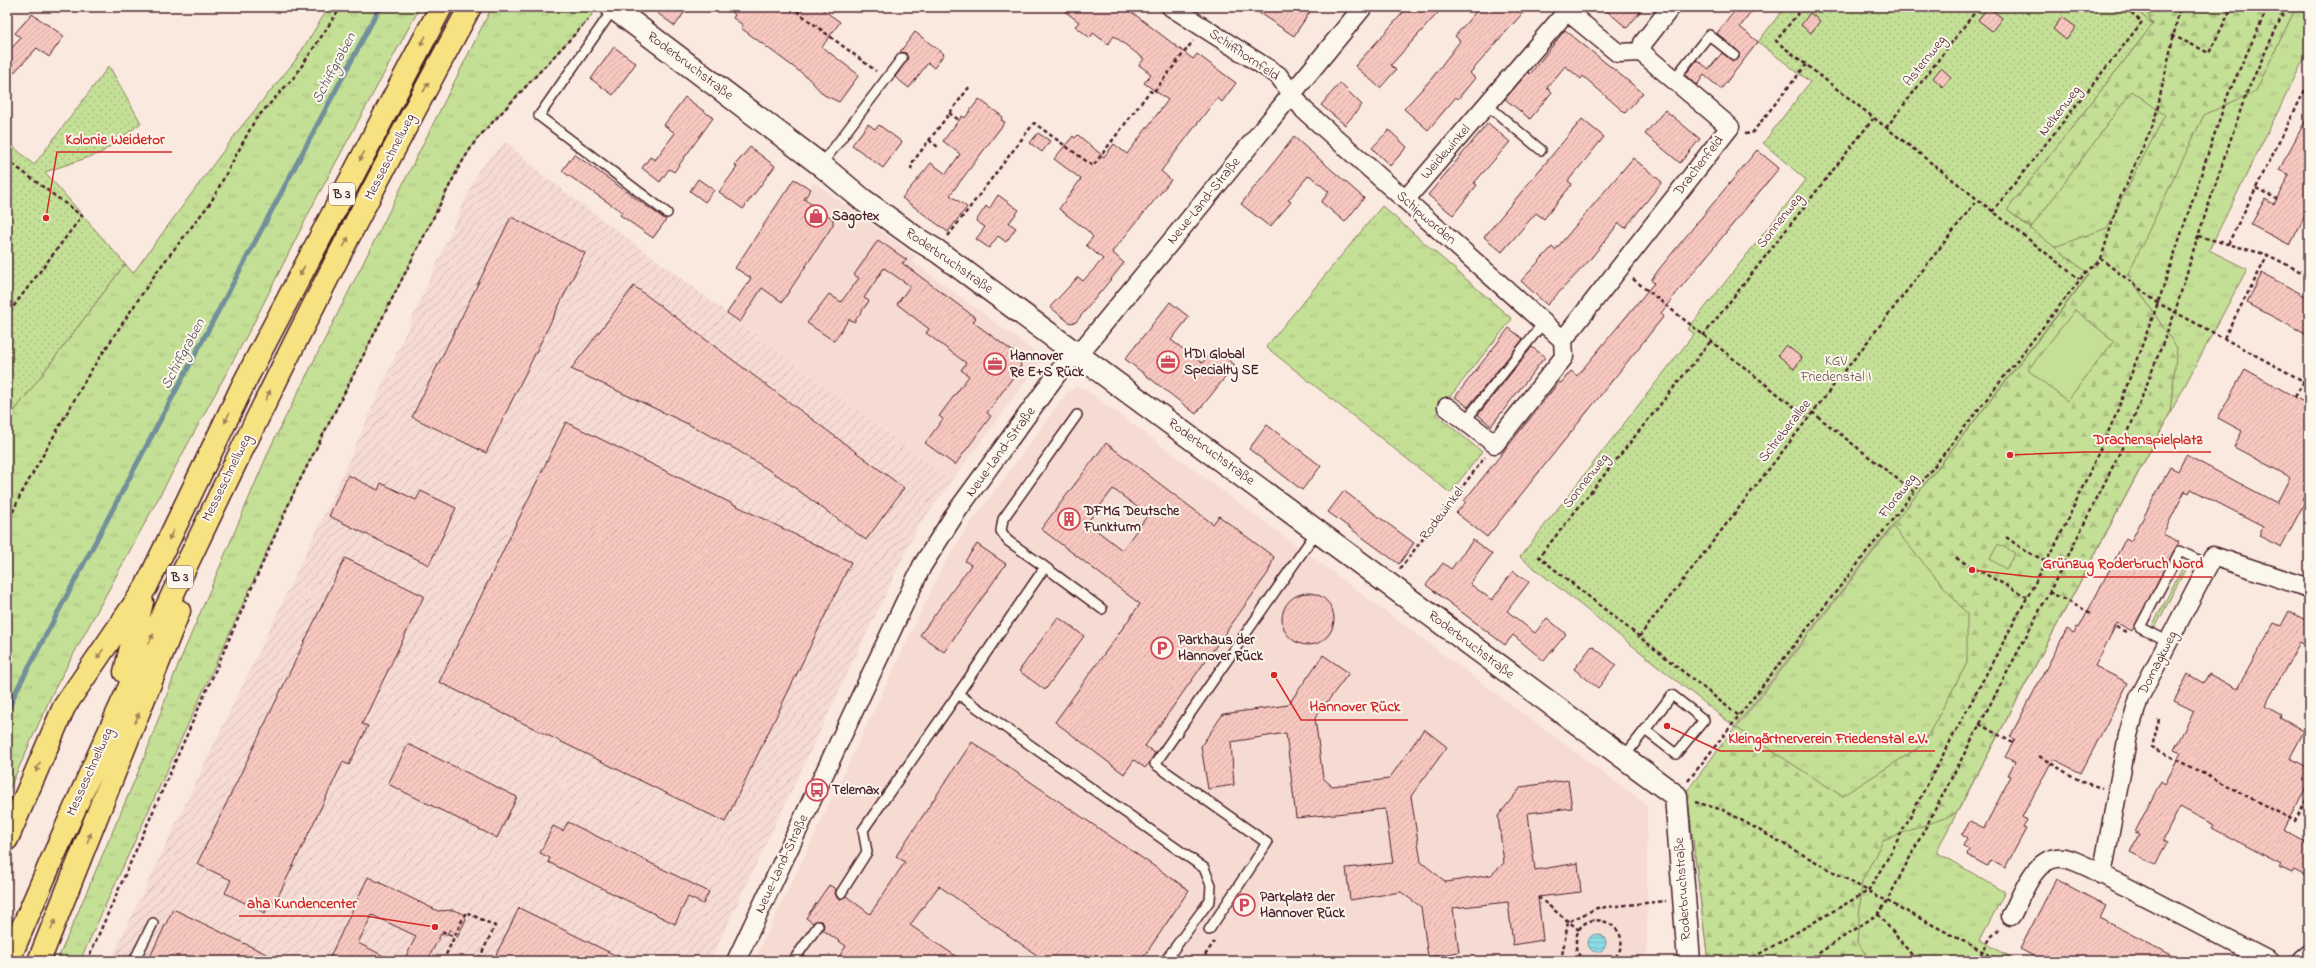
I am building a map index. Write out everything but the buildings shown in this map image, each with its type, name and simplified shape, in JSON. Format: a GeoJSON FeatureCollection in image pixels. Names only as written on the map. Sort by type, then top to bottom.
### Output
{"type":"FeatureCollection","features":[{"type":"Feature","properties":{"kind":"highway","name":"Messeschnellweg"},"geometry":{"type":"LineString","coordinates":[[146,587],[244,383],[441,7]]}},
{"type":"Feature","properties":{"kind":"highway","name":"Messeschnellweg"},"geometry":{"type":"LineString","coordinates":[[8,961],[111,725],[251,430],[401,135],[470,7]]}},
{"type":"Feature","properties":{"kind":"highway"},"geometry":{"type":"LineString","coordinates":[[38,961],[251,430]]}},
{"type":"Feature","properties":{"kind":"highway"},"geometry":{"type":"LineString","coordinates":[[111,725],[146,587]]}},
{"type":"Feature","properties":{"kind":"highway"},"geometry":{"type":"LineString","coordinates":[[7,839],[64,707],[146,587]]}},
{"type":"Feature","properties":{"kind":"street","name":"Roderbruchstraße"},"geometry":{"type":"LineString","coordinates":[[613,7],[821,165],[880,212],[937,251],[1676,796],[1688,961]]}},
{"type":"Feature","properties":{"kind":"street","name":"Schiffhornfeld"},"geometry":{"type":"LineString","coordinates":[[1171,7],[1278,75],[1292,94]]}},
{"type":"Feature","properties":{"kind":"street","name":"Neue-Land-Straße"},"geometry":{"type":"LineString","coordinates":[[736,961],[922,566],[957,511],[1060,370],[1076,354],[1364,7]]}},
{"type":"Feature","properties":{"kind":"street"},"geometry":{"type":"LineString","coordinates":[[1641,52],[1643,43],[1671,7]]}},
{"type":"Feature","properties":{"kind":"street","name":"Weidewinkel"},"geometry":{"type":"LineString","coordinates":[[1405,200],[1564,9],[1618,53],[1641,52]]}},
{"type":"Feature","properties":{"kind":"street","name":"Drachenfeld"},"geometry":{"type":"LineString","coordinates":[[1563,340],[1730,127],[1641,52]]}},
{"type":"Feature","properties":{"kind":"street","name":"Schipworden"},"geometry":{"type":"LineString","coordinates":[[1292,94],[1304,110],[1563,340]]}},
{"type":"Feature","properties":{"kind":"street"},"geometry":{"type":"LineString","coordinates":[[1447,407],[1495,444],[1564,357],[1563,340]]}},
{"type":"Feature","properties":{"kind":"street"},"geometry":{"type":"LineString","coordinates":[[2208,565],[2213,556],[2309,588]]}},
{"type":"Feature","properties":{"kind":"street","name":"Domagkweg"},"geometry":{"type":"LineString","coordinates":[[2102,875],[2128,735],[2139,698],[2208,565]]}},
{"type":"Feature","properties":{"kind":"street"},"geometry":{"type":"LineString","coordinates":[[2011,916],[2034,873],[2047,861],[2064,858],[2088,867],[2269,961]]}},
{"type":"Feature","properties":{"kind":"street"},"geometry":{"type":"LineString","coordinates":[[2301,961],[2309,954]]}},
{"type":"Feature","properties":{"kind":"lane","name":"Roderbruchstraße"},"geometry":{"type":"LineString","coordinates":[[613,7],[539,116],[667,213]]}},
{"type":"Feature","properties":{"kind":"lane"},"geometry":{"type":"LineString","coordinates":[[1674,79],[1709,35],[1734,55]]}},
{"type":"Feature","properties":{"kind":"lane"},"geometry":{"type":"LineString","coordinates":[[821,165],[902,58]]}},
{"type":"Feature","properties":{"kind":"lane"},"geometry":{"type":"LineString","coordinates":[[1486,104],[1541,150]]}},
{"type":"Feature","properties":{"kind":"lane"},"geometry":{"type":"LineString","coordinates":[[1465,421],[1544,322]]}},
{"type":"Feature","properties":{"kind":"lane"},"geometry":{"type":"LineString","coordinates":[[1077,414],[1003,519],[1001,530],[1008,541],[1102,608]]}},
{"type":"Feature","properties":{"kind":"lane"},"geometry":{"type":"LineString","coordinates":[[1209,930],[1267,843],[1155,764],[1318,531]]}},
{"type":"Feature","properties":{"kind":"lane"},"geometry":{"type":"LineString","coordinates":[[2169,642],[2140,627],[2180,551],[2208,565]]}},
{"type":"Feature","properties":{"kind":"lane"},"geometry":{"type":"LineString","coordinates":[[841,893],[867,852],[863,830],[1045,567]]}},
{"type":"Feature","properties":{"kind":"lane"},"geometry":{"type":"LineString","coordinates":[[958,694],[1204,868],[1211,885],[1210,900],[1165,961]]}},
{"type":"Feature","properties":{"kind":"lane"},"geometry":{"type":"LineString","coordinates":[[1624,758],[1645,730],[1672,695],[1704,720],[1676,754],[1645,730]]}},
{"type":"Feature","properties":{"kind":"lane"},"geometry":{"type":"LineString","coordinates":[[134,961],[153,922]]}},
{"type":"Feature","properties":{"kind":"lane"},"geometry":{"type":"LineString","coordinates":[[793,961],[818,926]]}},
{"type":"Feature","properties":{"kind":"path"},"geometry":{"type":"LineString","coordinates":[[7,525],[20,496],[90,372],[158,270],[211,202],[255,120],[295,76],[341,7]]}},
{"type":"Feature","properties":{"kind":"path"},"geometry":{"type":"LineString","coordinates":[[791,7],[880,74]]}},
{"type":"Feature","properties":{"kind":"path"},"geometry":{"type":"LineString","coordinates":[[1802,7],[1776,41],[1873,119],[2080,279]]}},
{"type":"Feature","properties":{"kind":"path","name":"Asternweg"},"geometry":{"type":"LineString","coordinates":[[1886,128],[1979,7]]}},
{"type":"Feature","properties":{"kind":"path","name":"Nelkenweg"},"geometry":{"type":"LineString","coordinates":[[1992,212],[2142,22],[2124,7]]}},
{"type":"Feature","properties":{"kind":"path"},"geometry":{"type":"LineString","coordinates":[[2180,7],[2172,35],[2154,123],[2119,200],[2101,259],[2158,303],[2309,384]]}},
{"type":"Feature","properties":{"kind":"path"},"geometry":{"type":"LineString","coordinates":[[2172,35],[2210,53],[2232,7]]}},
{"type":"Feature","properties":{"kind":"path"},"geometry":{"type":"LineString","coordinates":[[1747,961],[1868,891],[1973,701],[2060,536],[2115,417],[2158,303],[2227,98],[2268,7]]}},
{"type":"Feature","properties":{"kind":"path"},"geometry":{"type":"LineString","coordinates":[[1807,961],[1878,914],[1887,901],[2049,592],[2122,448],[2175,312],[2198,236],[2246,94],[2286,7]]}},
{"type":"Feature","properties":{"kind":"path"},"geometry":{"type":"LineString","coordinates":[[87,961],[295,490],[459,167],[476,140],[590,18]]}},
{"type":"Feature","properties":{"kind":"path"},"geometry":{"type":"LineString","coordinates":[[937,251],[1034,122],[1093,166],[1150,91],[1153,93],[1203,28]]}},
{"type":"Feature","properties":{"kind":"path"},"geometry":{"type":"LineString","coordinates":[[1752,133],[1806,65]]}},
{"type":"Feature","properties":{"kind":"path"},"geometry":{"type":"LineString","coordinates":[[2228,244],[2309,82]]}},
{"type":"Feature","properties":{"kind":"path"},"geometry":{"type":"LineString","coordinates":[[911,170],[912,163],[970,86]]}},
{"type":"Feature","properties":{"kind":"path"},"geometry":{"type":"LineString","coordinates":[[949,113],[959,120]]}},
{"type":"Feature","properties":{"kind":"path","name":"Sonnenweg"},"geometry":{"type":"LineString","coordinates":[[1703,336],[1873,119]]}},
{"type":"Feature","properties":{"kind":"path"},"geometry":{"type":"LineString","coordinates":[[929,140],[938,147]]}},
{"type":"Feature","properties":{"kind":"path"},"geometry":{"type":"LineString","coordinates":[[7,160],[82,216],[7,315]]}},
{"type":"Feature","properties":{"kind":"path"},"geometry":{"type":"LineString","coordinates":[[2256,188],[2277,199]]}},
{"type":"Feature","properties":{"kind":"path","name":"Schreberallee"},"geometry":{"type":"LineString","coordinates":[[1638,637],[1977,200]]}},
{"type":"Feature","properties":{"kind":"path"},"geometry":{"type":"LineString","coordinates":[[2198,236],[2268,255],[2309,276]]}},
{"type":"Feature","properties":{"kind":"path"},"geometry":{"type":"LineString","coordinates":[[2224,338],[2268,255]]}},
{"type":"Feature","properties":{"kind":"path","name":"Floraweg"},"geometry":{"type":"LineString","coordinates":[[1676,796],[2080,279],[2101,259]]}},
{"type":"Feature","properties":{"kind":"path"},"geometry":{"type":"LineString","coordinates":[[1619,268],[1710,342],[1808,418]]}},
{"type":"Feature","properties":{"kind":"path","name":"Sonnenweg"},"geometry":{"type":"LineString","coordinates":[[1638,637],[1538,558],[1710,342]]}},
{"type":"Feature","properties":{"kind":"path"},"geometry":{"type":"LineString","coordinates":[[2295,398],[2304,381]]}},
{"type":"Feature","properties":{"kind":"path"},"geometry":{"type":"LineString","coordinates":[[1812,412],[1914,492]]}},
{"type":"Feature","properties":{"kind":"path","name":"Rodewinkel"},"geometry":{"type":"LineString","coordinates":[[1388,584],[1495,444]]}},
{"type":"Feature","properties":{"kind":"path"},"geometry":{"type":"LineString","coordinates":[[2006,537],[2027,552],[2046,561]]}},
{"type":"Feature","properties":{"kind":"path"},"geometry":{"type":"LineString","coordinates":[[1956,558],[2027,597]]}},
{"type":"Feature","properties":{"kind":"path"},"geometry":{"type":"LineString","coordinates":[[2049,592],[2091,613]]}},
{"type":"Feature","properties":{"kind":"path"},"geometry":{"type":"LineString","coordinates":[[1638,637],[1739,716]]}},
{"type":"Feature","properties":{"kind":"path"},"geometry":{"type":"LineString","coordinates":[[2159,719],[2152,747],[2295,821],[2309,795]]}},
{"type":"Feature","properties":{"kind":"path"},"geometry":{"type":"LineString","coordinates":[[1979,724],[2013,743]]}},
{"type":"Feature","properties":{"kind":"path"},"geometry":{"type":"LineString","coordinates":[[2039,756],[2082,782],[2118,792]]}},
{"type":"Feature","properties":{"kind":"path"},"geometry":{"type":"LineString","coordinates":[[1676,796],[1723,810],[1868,891],[2001,961]]}},
{"type":"Feature","properties":{"kind":"path"},"geometry":{"type":"LineString","coordinates":[[1538,897],[1579,930]]}},
{"type":"Feature","properties":{"kind":"path"},"geometry":{"type":"LineString","coordinates":[[1568,922],[1597,908],[1684,900]]}},
{"type":"Feature","properties":{"kind":"path"},"geometry":{"type":"LineString","coordinates":[[443,961],[466,912],[495,926],[478,961]]}},
{"type":"Feature","properties":{"kind":"path"},"geometry":{"type":"LineString","coordinates":[[1878,914],[1917,961]]}},
{"type":"Feature","properties":{"kind":"path"},"geometry":{"type":"LineString","coordinates":[[1977,961],[1991,937],[2011,916]]}},
{"type":"Feature","properties":{"kind":"path"},"geometry":{"type":"LineString","coordinates":[[1585,961],[1578,953],[1575,945],[1579,930],[1590,921],[1604,921],[1611,924],[1620,935],[1621,942],[1616,957],[1612,961]]}},
{"type":"Feature","properties":{"kind":"path"},"geometry":{"type":"LineString","coordinates":[[1561,961],[1568,922]]}},
{"type":"Feature","properties":{"kind":"path"},"geometry":{"type":"LineString","coordinates":[[442,931],[455,937]]}},
{"type":"Feature","properties":{"kind":"path"},"geometry":{"type":"LineString","coordinates":[[1201,961],[1218,936]]}},
{"type":"Feature","properties":{"kind":"path"},"geometry":{"type":"LineString","coordinates":[[1616,957],[1623,961]]}},
{"type":"Feature","properties":{"kind":"shaded area"},"geometry":{"type":"Polygon","coordinates":[[[506,142],[544,176],[952,481],[917,528],[710,961],[110,961],[327,509],[478,171],[506,142]]]}},
{"type":"Feature","properties":{"kind":"shaded area"},"geometry":{"type":"Polygon","coordinates":[[[814,182],[915,256],[912,261],[1043,358],[952,481],[727,313],[814,182]]]}},
{"type":"Feature","properties":{"kind":"shaded area"},"geometry":{"type":"Polygon","coordinates":[[[1076,387],[1085,389],[1647,805],[1647,952],[1638,961],[754,961],[943,566],[962,535],[1067,393],[1076,387]]]}},
{"type":"Feature","properties":{"kind":"green space"},"geometry":{"type":"Polygon","coordinates":[[[329,7],[420,7],[315,201],[252,326],[53,692],[7,794],[7,421],[125,264],[133,273],[241,127],[295,61],[329,7]]]}},
{"type":"Feature","properties":{"kind":"green space"},"geometry":{"type":"Polygon","coordinates":[[[492,7],[596,7],[590,18],[476,140],[459,167],[295,490],[80,961],[57,961],[145,756],[176,670],[271,446],[492,7]]]}},
{"type":"Feature","properties":{"kind":"green space","name":"KGV Friedenstal I"},"geometry":{"type":"Polygon","coordinates":[[[1785,7],[2132,7],[2153,24],[2007,210],[2089,274],[1735,727],[1520,557],[1694,334],[1688,329],[1806,180],[1763,143],[1810,82],[1758,42],[1785,7]]]}},
{"type":"Feature","properties":{"kind":"green space"},"geometry":{"type":"Polygon","coordinates":[[[2132,7],[2309,7],[2309,49],[2209,250],[2247,269],[1936,852],[2005,892],[1980,940],[2018,961],[1708,961],[1687,791],[2089,275],[2007,210],[2153,24],[2132,7]]]}},
{"type":"Feature","properties":{"kind":"green space"},"geometry":{"type":"Polygon","coordinates":[[[2144,7],[2296,7],[2256,91],[2204,115],[2128,274],[2177,348],[2170,413],[1956,814],[1883,840],[1862,881],[1857,943],[1872,961],[1708,961],[1687,791],[1735,727],[1842,796],[1923,745],[1967,663],[1967,614],[1892,526],[2089,275],[2054,247],[2107,228],[2165,115],[2132,91],[2031,228],[2007,210],[2153,24],[2144,7]]]}},
{"type":"Feature","properties":{"kind":"green space"},"geometry":{"type":"Polygon","coordinates":[[[109,66],[141,123],[101,153],[45,172],[125,264],[7,421],[7,141],[34,165],[109,66]]]}},
{"type":"Feature","properties":{"kind":"green space"},"geometry":{"type":"Polygon","coordinates":[[[1382,206],[1512,319],[1436,414],[1482,452],[1450,493],[1266,347],[1382,206]]]}},
{"type":"Feature","properties":{"kind":"green space"},"geometry":{"type":"Polygon","coordinates":[[[2075,310],[2114,341],[2067,401],[2028,370],[2075,310]]]}},
{"type":"Feature","properties":{"kind":"green space"},"geometry":{"type":"Polygon","coordinates":[[[1998,544],[2015,553],[2006,569],[1990,559],[1998,544]]]}},
{"type":"Feature","properties":{"kind":"green space"},"geometry":{"type":"Polygon","coordinates":[[[2186,561],[2189,562],[2155,628],[2152,627],[2186,561]]]}},
{"type":"Feature","properties":{"kind":"water"},"geometry":{"type":"Polygon","coordinates":[[[1593,934],[1601,934],[1606,939],[1604,950],[1601,952],[1593,952],[1588,947],[1588,939],[1593,934]]]}},
{"type":"Feature","properties":{"kind":"waterway","name":"Schiffgraben"},"geometry":{"type":"LineString","coordinates":[[7,713],[15,693],[380,7]]}},
{"type":"Feature","properties":{"kind":"place","name":"Sagotex"},"geometry":{"type":"Point","coordinates":[816,216]}},
{"type":"Feature","properties":{"kind":"place","name":"Kolonie Weidetor"},"geometry":{"type":"Point","coordinates":[46,218]}},
{"type":"Feature","properties":{"kind":"place","name":"HDI Global Specialty SE"},"geometry":{"type":"Point","coordinates":[1168,362]}},
{"type":"Feature","properties":{"kind":"place","name":"Hannover Re E+S Rück"},"geometry":{"type":"Point","coordinates":[995,364]}},
{"type":"Feature","properties":{"kind":"place","name":"Drachenspielplatz"},"geometry":{"type":"Point","coordinates":[2010,455]}},
{"type":"Feature","properties":{"kind":"place","name":"DFMG Deutsche Funkturm"},"geometry":{"type":"Point","coordinates":[1069,519]}},
{"type":"Feature","properties":{"kind":"place","name":"Grünzug Roderbruch Nord"},"geometry":{"type":"Point","coordinates":[1972,570]}},
{"type":"Feature","properties":{"kind":"place","name":"Parkhaus der Hannover Rück"},"geometry":{"type":"Point","coordinates":[1162,648]}},
{"type":"Feature","properties":{"kind":"place","name":"Hannover Rück"},"geometry":{"type":"Point","coordinates":[1274,675]}},
{"type":"Feature","properties":{"kind":"place","name":"Kleingärtnerverein Friedenstal e.V."},"geometry":{"type":"Point","coordinates":[1667,726]}},
{"type":"Feature","properties":{"kind":"place","name":"Telemax"},"geometry":{"type":"Point","coordinates":[817,790]}},
{"type":"Feature","properties":{"kind":"place","name":"Parkplatz der Hannover Rück"},"geometry":{"type":"Point","coordinates":[1244,905]}},
{"type":"Feature","properties":{"kind":"place","name":"aha Kundencenter"},"geometry":{"type":"Point","coordinates":[435,927]}}]}
